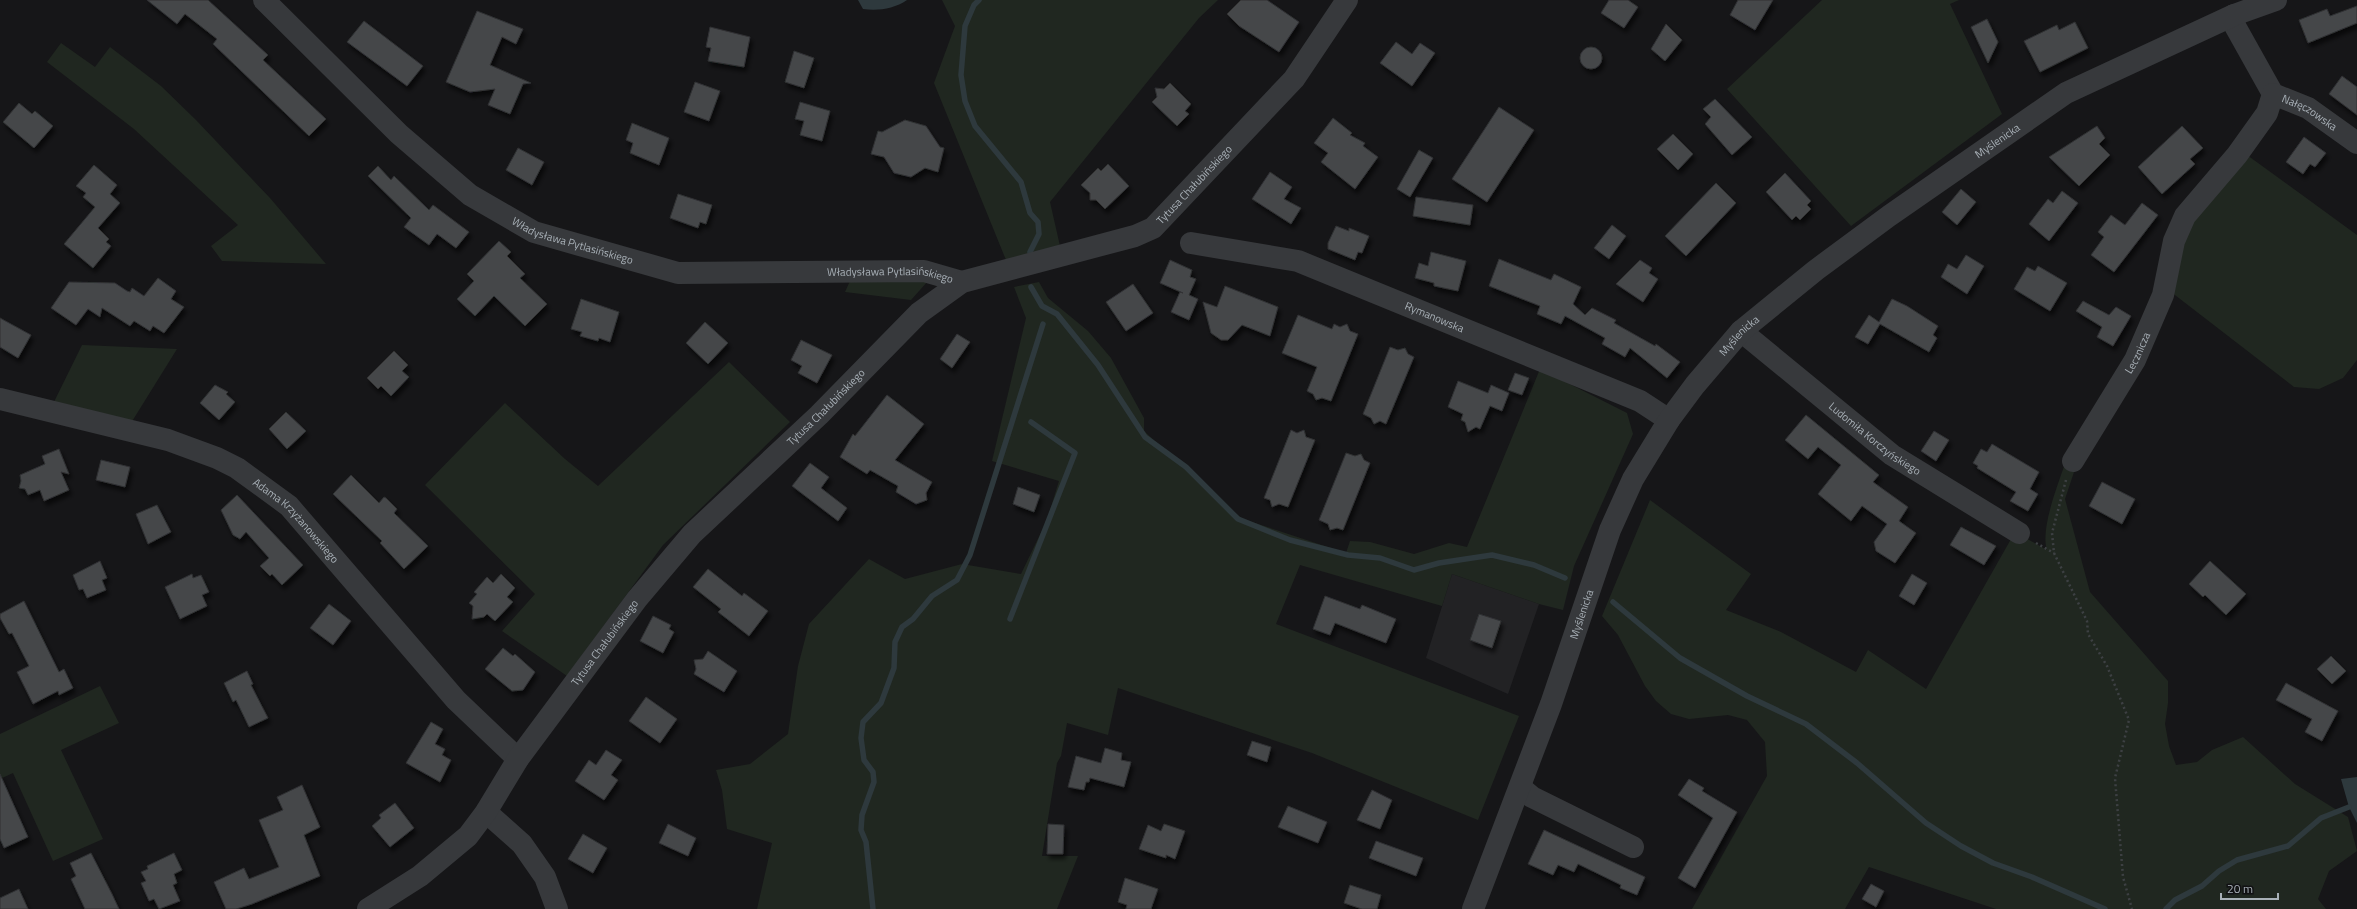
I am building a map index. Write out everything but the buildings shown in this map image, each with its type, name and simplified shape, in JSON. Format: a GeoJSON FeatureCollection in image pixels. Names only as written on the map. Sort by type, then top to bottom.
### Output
{"type":"FeatureCollection","features":[{"type":"Feature","properties":{"kind":"street","name":"Władysława Pytlasińskiego"},"geometry":{"type":"LineString","coordinates":[[264,0],[399,134],[470,195],[534,232],[678,273],[924,271],[962,282]]}},
{"type":"Feature","properties":{"kind":"street","name":"Tytusa Chałubińskiego"},"geometry":{"type":"LineString","coordinates":[[368,909],[420,876],[468,836],[486,812],[518,759],[637,599],[692,534],[819,415],[919,312],[962,282],[1122,240],[1153,228],[1294,79],[1347,0]]}},
{"type":"Feature","properties":{"kind":"street","name":"Myślenicka"},"geometry":{"type":"LineString","coordinates":[[1473,909],[1551,704],[1610,530],[1633,479],[1669,420],[1695,385],[1741,331],[1816,270],[1889,216],[2066,92],[2234,15],[2276,0]]}},
{"type":"Feature","properties":{"kind":"street","name":"Nałęczowska"},"geometry":{"type":"LineString","coordinates":[[2234,15],[2235,26],[2273,94],[2308,108],[2357,143]]}},
{"type":"Feature","properties":{"kind":"street","name":"Lecznicza"},"geometry":{"type":"LineString","coordinates":[[2073,461],[2135,360],[2163,295],[2174,241],[2186,216],[2237,155],[2267,113],[2273,94]]}},
{"type":"Feature","properties":{"kind":"street","name":"Rymanowska"},"geometry":{"type":"LineString","coordinates":[[1191,243],[1298,261],[1640,401],[1669,420]]}},
{"type":"Feature","properties":{"kind":"street","name":"Ludomiła Korczyńskiego"},"geometry":{"type":"LineString","coordinates":[[1741,331],[1892,455],[2019,533]]}},
{"type":"Feature","properties":{"kind":"street","name":"Adama Krzyżanowskiego"},"geometry":{"type":"LineString","coordinates":[[0,399],[168,440],[218,458],[237,468],[289,506],[456,700],[518,759]]}},
{"type":"Feature","properties":{"kind":"street"},"geometry":{"type":"LineString","coordinates":[[1520,787],[1532,797],[1633,847]]}},
{"type":"Feature","properties":{"kind":"street"},"geometry":{"type":"LineString","coordinates":[[486,812],[522,844],[545,877],[557,909]]}},
{"type":"Feature","properties":{"kind":"path"},"geometry":{"type":"LineString","coordinates":[[2073,461],[2061,492],[2052,532],[2054,553],[2087,621],[2088,634],[2107,666],[2129,720],[2115,778],[2123,877],[2132,909]]}},
{"type":"Feature","properties":{"kind":"shaded area"},"geometry":{"type":"Polygon","coordinates":[[[858,0],[907,0],[886,9],[874,10],[863,9],[858,0]]]}},
{"type":"Feature","properties":{"kind":"shaded area"},"geometry":{"type":"Polygon","coordinates":[[[942,0],[1218,0],[1199,18],[1050,202],[1060,246],[1006,260],[934,83],[955,26],[942,0]]]}},
{"type":"Feature","properties":{"kind":"shaded area"},"geometry":{"type":"Polygon","coordinates":[[[1822,0],[1959,0],[1950,4],[2002,114],[1851,226],[1727,89],[1822,0]]]}},
{"type":"Feature","properties":{"kind":"shaded area"},"geometry":{"type":"Polygon","coordinates":[[[61,43],[95,67],[110,47],[161,86],[196,120],[270,198],[326,264],[222,261],[211,246],[238,225],[134,129],[47,62],[61,43]]]}},
{"type":"Feature","properties":{"kind":"shaded area"},"geometry":{"type":"Polygon","coordinates":[[[2247,155],[2357,235],[2357,360],[2343,378],[2319,389],[2294,387],[2171,292],[2189,222],[2247,155]]]}},
{"type":"Feature","properties":{"kind":"shaded area"},"geometry":{"type":"Polygon","coordinates":[[[850,281],[928,281],[911,300],[845,292],[850,281]]]}},
{"type":"Feature","properties":{"kind":"shaded area"},"geometry":{"type":"Polygon","coordinates":[[[1039,282],[1048,298],[1088,331],[1111,358],[1144,418],[1144,431],[1213,495],[1243,519],[1346,553],[1350,541],[1370,542],[1414,554],[1449,543],[1467,547],[1540,369],[1627,413],[1633,434],[1574,566],[1563,610],[1539,604],[1452,574],[1442,606],[1300,565],[1276,624],[1519,716],[1478,820],[1312,753],[1118,688],[1108,735],[1067,723],[1061,756],[1057,763],[1042,856],[1078,856],[1057,909],[757,909],[772,843],[727,829],[722,790],[716,770],[750,764],[788,734],[798,666],[809,624],[869,559],[905,579],[962,564],[1021,574],[1047,520],[1059,481],[992,461],[1026,318],[1014,287],[1039,282]]]}},
{"type":"Feature","properties":{"kind":"shaded area"},"geometry":{"type":"Polygon","coordinates":[[[82,345],[177,349],[131,423],[51,408],[82,345]]]}},
{"type":"Feature","properties":{"kind":"shaded area"},"geometry":{"type":"Polygon","coordinates":[[[729,362],[790,422],[663,545],[567,676],[502,631],[535,594],[425,485],[505,403],[565,459],[598,486],[729,362]]]}},
{"type":"Feature","properties":{"kind":"shaded area"},"geometry":{"type":"Polygon","coordinates":[[[2066,461],[2076,466],[2065,499],[2090,592],[2168,681],[2168,703],[2165,724],[2169,746],[2176,765],[2197,762],[2212,750],[2243,737],[2295,784],[2348,817],[2357,851],[2329,871],[2318,899],[2326,909],[1996,909],[1869,867],[1845,909],[1692,909],[1767,776],[1765,742],[1747,720],[1728,715],[1689,719],[1671,714],[1656,701],[1645,686],[1618,635],[1602,616],[1650,500],[1751,574],[1726,610],[1781,632],[1856,672],[1868,650],[1926,689],[2015,532],[2047,550],[2045,541],[2048,519],[2066,461]]]}},
{"type":"Feature","properties":{"kind":"shaded area"},"geometry":{"type":"Polygon","coordinates":[[[1452,574],[1539,604],[1508,694],[1426,658],[1452,574]]]}},
{"type":"Feature","properties":{"kind":"shaded area"},"geometry":{"type":"Polygon","coordinates":[[[100,686],[119,723],[61,750],[103,839],[53,861],[13,773],[0,779],[0,734],[100,686]]]}},
{"type":"Feature","properties":{"kind":"shaded area"},"geometry":{"type":"Polygon","coordinates":[[[2357,777],[2357,823],[2349,807],[2341,779],[2357,777]]]}},
{"type":"Feature","properties":{"kind":"waterway"},"geometry":{"type":"LineString","coordinates":[[979,0],[974,5],[965,26],[961,75],[965,101],[975,126],[1021,182],[1030,213],[1038,222],[1039,234],[1030,252]]}},
{"type":"Feature","properties":{"kind":"waterway"},"geometry":{"type":"LineString","coordinates":[[1031,287],[1042,306],[1057,314],[1098,365],[1145,437],[1186,467],[1238,519],[1290,540],[1348,555],[1380,558],[1414,570],[1439,563],[1492,555],[1534,565],[1565,578]]}},
{"type":"Feature","properties":{"kind":"waterway"},"geometry":{"type":"LineString","coordinates":[[873,909],[866,842],[861,830],[862,815],[874,782],[873,772],[864,760],[861,738],[863,722],[881,703],[894,668],[895,642],[902,627],[913,619],[932,596],[957,580],[970,555],[1043,324]]}},
{"type":"Feature","properties":{"kind":"waterway"},"geometry":{"type":"LineString","coordinates":[[1010,619],[1075,453],[1031,422]]}},
{"type":"Feature","properties":{"kind":"waterway"},"geometry":{"type":"LineString","coordinates":[[1613,602],[1680,658],[1747,696],[1806,724],[1857,763],[1926,823],[1961,846],[1993,863],[2032,877],[2105,909]]}},
{"type":"Feature","properties":{"kind":"waterway"},"geometry":{"type":"LineString","coordinates":[[2166,909],[2175,900],[2202,886],[2219,871],[2237,860],[2288,846],[2321,818],[2349,807]]}}]}
